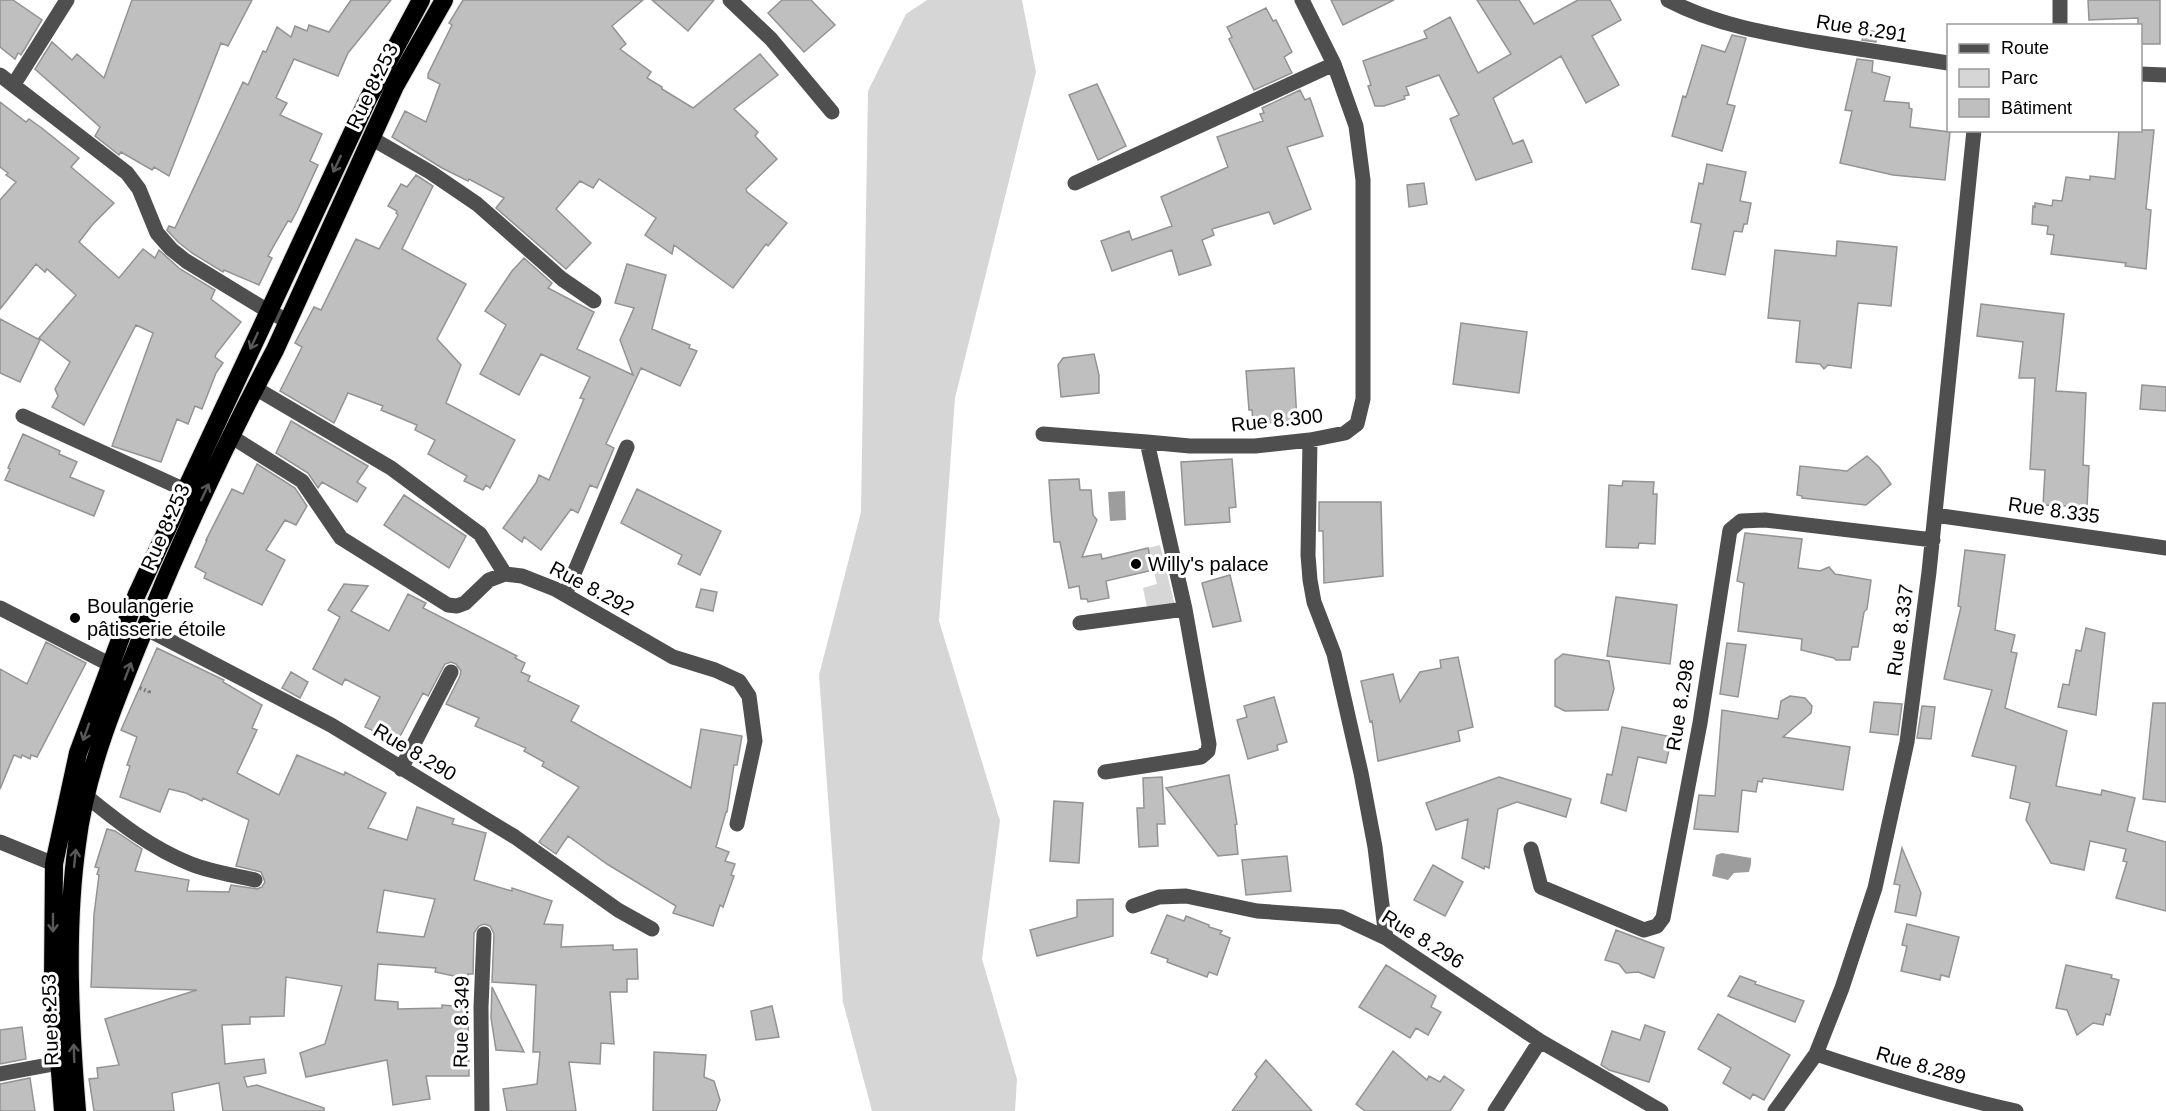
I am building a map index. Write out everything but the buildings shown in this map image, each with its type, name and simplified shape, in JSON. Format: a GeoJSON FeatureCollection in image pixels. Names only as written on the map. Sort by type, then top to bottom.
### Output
{"type":"FeatureCollection","features":[{"type":"Feature","properties":{"kind":"highway","name":"Rue 8.253"},"geometry":{"type":"LineString","coordinates":[[63,1111],[53,979],[54,864],[78,753],[137,594],[367,101],[421,0]]}},
{"type":"Feature","properties":{"kind":"highway","name":"Rue 8.253"},"geometry":{"type":"LineString","coordinates":[[77,1111],[70,939],[72,891],[77,843],[98,748],[145,628],[190,524],[275,350],[395,86],[444,0]]}},
{"type":"Feature","properties":{"kind":"street"},"geometry":{"type":"LineString","coordinates":[[14,84],[68,0]]}},
{"type":"Feature","properties":{"kind":"street"},"geometry":{"type":"LineString","coordinates":[[730,0],[771,39],[832,112]]}},
{"type":"Feature","properties":{"kind":"street","name":"Rue 8.300"},"geometry":{"type":"LineString","coordinates":[[1043,434],[1190,446],[1255,446],[1310,440],[1345,433],[1358,424],[1363,399],[1363,180],[1356,126],[1335,64],[1302,0]]}},
{"type":"Feature","properties":{"kind":"street","name":"Rue 8.291"},"geometry":{"type":"LineString","coordinates":[[1668,0],[1704,17],[1741,28],[1947,63]]}},
{"type":"Feature","properties":{"kind":"street"},"geometry":{"type":"LineString","coordinates":[[2060,0],[2060,24]]}},
{"type":"Feature","properties":{"kind":"street"},"geometry":{"type":"LineString","coordinates":[[1075,183],[1335,64]]}},
{"type":"Feature","properties":{"kind":"street"},"geometry":{"type":"LineString","coordinates":[[2142,74],[2166,75]]}},
{"type":"Feature","properties":{"kind":"street"},"geometry":{"type":"LineString","coordinates":[[0,75],[127,174],[139,189],[157,233],[171,249],[186,261],[288,321]]}},
{"type":"Feature","properties":{"kind":"street","name":"Rue 8.337"},"geometry":{"type":"LineString","coordinates":[[1775,1111],[1815,1054],[1842,988],[1875,888],[1907,742],[1933,540],[1974,132]]}},
{"type":"Feature","properties":{"kind":"street"},"geometry":{"type":"LineString","coordinates":[[370,138],[429,172],[477,204],[562,279],[594,301]]}},
{"type":"Feature","properties":{"kind":"street"},"geometry":{"type":"LineString","coordinates":[[232,437],[302,481],[341,538],[448,604],[457,606],[465,603],[489,580],[504,574],[480,534],[471,527],[391,468],[255,388]]}},
{"type":"Feature","properties":{"kind":"street"},"geometry":{"type":"LineString","coordinates":[[23,416],[185,490]]}},
{"type":"Feature","properties":{"kind":"street"},"geometry":{"type":"LineString","coordinates":[[1310,440],[1308,555],[1310,580],[1317,612],[1335,654],[1361,773],[1375,848],[1386,938]]}},
{"type":"Feature","properties":{"kind":"street"},"geometry":{"type":"LineString","coordinates":[[1105,772],[1201,757],[1208,751],[1209,744],[1185,609],[1147,442]]}},
{"type":"Feature","properties":{"kind":"street"},"geometry":{"type":"LineString","coordinates":[[565,595],[627,447]]}},
{"type":"Feature","properties":{"kind":"street","name":"Rue 8.335"},"geometry":{"type":"LineString","coordinates":[[1935,515],[2166,548]]}},
{"type":"Feature","properties":{"kind":"street","name":"Rue 8.298"},"geometry":{"type":"LineString","coordinates":[[1531,849],[1541,887],[1644,930],[1657,926],[1663,918],[1697,735],[1730,530],[1741,521],[1765,520],[1933,540]]}},
{"type":"Feature","properties":{"kind":"street","name":"Rue 8.292"},"geometry":{"type":"LineString","coordinates":[[504,574],[522,576],[565,595],[673,657],[715,670],[739,681],[749,696],[755,741],[737,824]]}},
{"type":"Feature","properties":{"kind":"street"},"geometry":{"type":"LineString","coordinates":[[0,608],[111,665]]}},
{"type":"Feature","properties":{"kind":"street"},"geometry":{"type":"LineString","coordinates":[[1080,623],[1185,609]]}},
{"type":"Feature","properties":{"kind":"street","name":"Rue 8.290"},"geometry":{"type":"LineString","coordinates":[[145,628],[331,725],[515,837],[618,910],[652,929]]}},
{"type":"Feature","properties":{"kind":"street"},"geometry":{"type":"LineString","coordinates":[[401,769],[451,672]]}},
{"type":"Feature","properties":{"kind":"street"},"geometry":{"type":"LineString","coordinates":[[86,795],[121,825],[160,849],[193,865],[255,880]]}},
{"type":"Feature","properties":{"kind":"street"},"geometry":{"type":"LineString","coordinates":[[0,842],[54,864]]}},
{"type":"Feature","properties":{"kind":"street","name":"Rue 8.296"},"geometry":{"type":"LineString","coordinates":[[1133,906],[1159,897],[1186,896],[1257,911],[1325,914],[1341,917],[1386,938],[1540,1041],[1661,1111]]}},
{"type":"Feature","properties":{"kind":"street","name":"Rue 8.349"},"geometry":{"type":"LineString","coordinates":[[482,1111],[481,1007],[484,934]]}},
{"type":"Feature","properties":{"kind":"street"},"geometry":{"type":"LineString","coordinates":[[1495,1111],[1540,1041]]}},
{"type":"Feature","properties":{"kind":"street","name":"Rue 8.289"},"geometry":{"type":"LineString","coordinates":[[1815,1054],[1958,1098],[2016,1111]]}},
{"type":"Feature","properties":{"kind":"street"},"geometry":{"type":"LineString","coordinates":[[0,1074],[59,1063]]}},
{"type":"Feature","properties":{"kind":"path"},"geometry":{"type":"LineString","coordinates":[[140,687],[150,692],[148,695]]}},
{"type":"Feature","properties":{"kind":"green space"},"geometry":{"type":"Polygon","coordinates":[[[927,0],[1022,0],[1036,72],[955,398],[939,621],[1000,821],[982,959],[1017,1079],[1015,1111],[872,1111],[843,1002],[819,675],[861,512],[868,91],[906,14],[927,0]]]}},
{"type":"Feature","properties":{"kind":"green space"},"geometry":{"type":"Polygon","coordinates":[[[1160,545],[1175,606],[1148,612],[1143,588],[1157,584],[1148,548],[1160,545]]]}},
{"type":"Feature","properties":{"kind":"shaded area"},"geometry":{"type":"Polygon","coordinates":[[[1125,491],[1126,520],[1110,521],[1108,492],[1125,491]]]}},
{"type":"Feature","properties":{"kind":"shaded area"},"geometry":{"type":"Polygon","coordinates":[[[1722,853],[1751,858],[1749,872],[1734,873],[1728,880],[1712,876],[1716,855],[1722,853]]]}},
{"type":"Feature","properties":{"kind":"place","name":"Willy's palace"},"geometry":{"type":"Point","coordinates":[1136,564]}},
{"type":"Feature","properties":{"kind":"place","name":"Boulangerie pâtisserie étoile"},"geometry":{"type":"Point","coordinates":[75,618]}}]}
